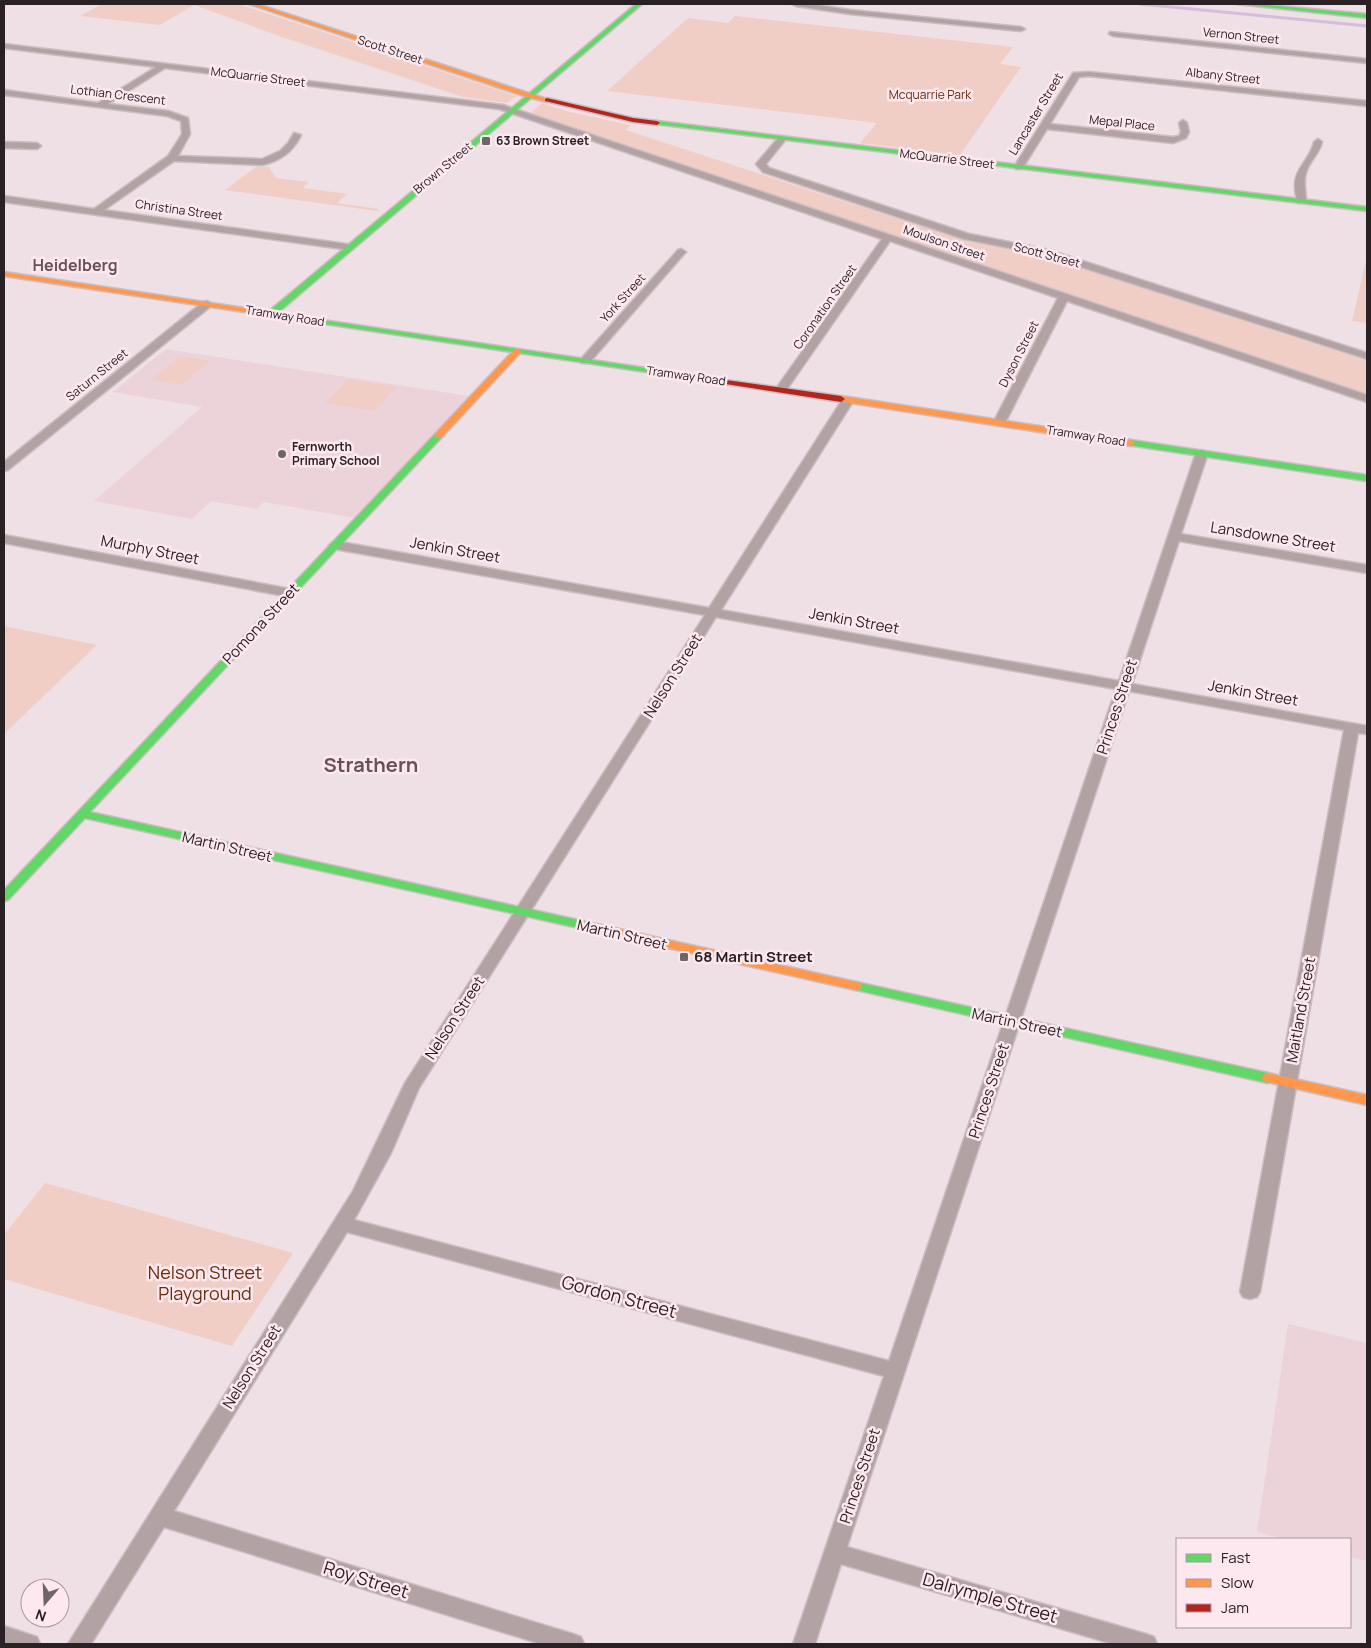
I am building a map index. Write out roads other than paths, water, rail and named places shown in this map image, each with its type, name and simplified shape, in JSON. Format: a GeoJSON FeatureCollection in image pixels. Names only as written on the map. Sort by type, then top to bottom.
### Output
{"type":"FeatureCollection","features":[{"type":"Feature","properties":{"kind":"street","name":"Scott Street"},"geometry":{"type":"LineString","coordinates":[[252,4],[529,96]]}},
{"type":"Feature","properties":{"kind":"street","name":"Brown Street"},"geometry":{"type":"LineString","coordinates":[[271,314],[639,4]]}},
{"type":"Feature","properties":{"kind":"street"},"geometry":{"type":"LineString","coordinates":[[796,4],[850,12],[1021,29]]}},
{"type":"Feature","properties":{"kind":"street"},"geometry":{"type":"LineString","coordinates":[[1240,4],[1367,16]]}},
{"type":"Feature","properties":{"kind":"street","name":"Vernon Street"},"geometry":{"type":"LineString","coordinates":[[1113,34],[1367,61]]}},
{"type":"Feature","properties":{"kind":"street","name":"McQuarrie Street"},"geometry":{"type":"LineString","coordinates":[[4,46],[466,101],[512,110]]}},
{"type":"Feature","properties":{"kind":"street"},"geometry":{"type":"LineString","coordinates":[[100,105],[165,65]]}},
{"type":"Feature","properties":{"kind":"street","name":"Albany Street"},"geometry":{"type":"LineString","coordinates":[[1076,74],[1092,74],[1367,104]]}},
{"type":"Feature","properties":{"kind":"street","name":"Lancaster Street"},"geometry":{"type":"LineString","coordinates":[[1018,167],[1076,74]]}},
{"type":"Feature","properties":{"kind":"street","name":"Lothian Crescent"},"geometry":{"type":"LineString","coordinates":[[4,93],[168,114],[182,118],[186,122],[186,134],[172,158],[97,212]]}},
{"type":"Feature","properties":{"kind":"street","name":"McQuarrie Street"},"geometry":{"type":"LineString","coordinates":[[529,96],[633,120],[1367,209]]}},
{"type":"Feature","properties":{"kind":"street","name":"Moulson Street"},"geometry":{"type":"LineString","coordinates":[[512,110],[1367,399]]}},
{"type":"Feature","properties":{"kind":"street","name":"Mepal Place"},"geometry":{"type":"LineString","coordinates":[[1044,126],[1173,140],[1182,138],[1185,132],[1183,123]]}},
{"type":"Feature","properties":{"kind":"street"},"geometry":{"type":"LineString","coordinates":[[172,158],[262,162],[274,158],[294,143],[297,135]]}},
{"type":"Feature","properties":{"kind":"street","name":"Scott Street"},"geometry":{"type":"LineString","coordinates":[[782,139],[761,164],[766,170],[967,237],[1046,252],[1367,356]]}},
{"type":"Feature","properties":{"kind":"street"},"geometry":{"type":"LineString","coordinates":[[1301,201],[1301,174],[1303,167],[1316,153],[1318,142]]}},
{"type":"Feature","properties":{"kind":"street"},"geometry":{"type":"LineString","coordinates":[[4,145],[37,146]]}},
{"type":"Feature","properties":{"kind":"street","name":"Christina Street"},"geometry":{"type":"LineString","coordinates":[[4,198],[350,247]]}},
{"type":"Feature","properties":{"kind":"street","name":"Coronation Street"},"geometry":{"type":"LineString","coordinates":[[781,390],[888,238]]}},
{"type":"Feature","properties":{"kind":"street","name":"York Street"},"geometry":{"type":"LineString","coordinates":[[585,361],[681,252]]}},
{"type":"Feature","properties":{"kind":"street","name":"Tramway Road"},"geometry":{"type":"LineString","coordinates":[[4,274],[1367,478]]}},
{"type":"Feature","properties":{"kind":"street","name":"Dyson Street"},"geometry":{"type":"LineString","coordinates":[[1000,423],[1064,297]]}},
{"type":"Feature","properties":{"kind":"street","name":"Saturn Street"},"geometry":{"type":"LineString","coordinates":[[4,468],[207,304]]}},
{"type":"Feature","properties":{"kind":"street","name":"Pomona Street"},"geometry":{"type":"LineString","coordinates":[[4,897],[518,351]]}},
{"type":"Feature","properties":{"kind":"street","name":"Nelson Street"},"geometry":{"type":"LineString","coordinates":[[79,1644],[372,1174],[411,1087],[848,400]]}},
{"type":"Feature","properties":{"kind":"street","name":"Princes Street"},"geometry":{"type":"LineString","coordinates":[[804,1644],[1202,453]]}},
{"type":"Feature","properties":{"kind":"street","name":"Lansdowne Street"},"geometry":{"type":"LineString","coordinates":[[1174,537],[1367,568]]}},
{"type":"Feature","properties":{"kind":"street","name":"Murphy Street"},"geometry":{"type":"LineString","coordinates":[[4,539],[290,592]]}},
{"type":"Feature","properties":{"kind":"street","name":"Jenkin Street"},"geometry":{"type":"LineString","coordinates":[[335,545],[1360,729]]}},
{"type":"Feature","properties":{"kind":"street","name":"Maitland Street"},"geometry":{"type":"LineString","coordinates":[[1250,1292],[1288,1083],[1360,729]]}},
{"type":"Feature","properties":{"kind":"street","name":"Martin Street"},"geometry":{"type":"LineString","coordinates":[[82,814],[1367,1100]]}},
{"type":"Feature","properties":{"kind":"street","name":"Gordon Street"},"geometry":{"type":"LineString","coordinates":[[342,1224],[895,1371]]}},
{"type":"Feature","properties":{"kind":"street","name":"Roy Street"},"geometry":{"type":"LineString","coordinates":[[159,1516],[573,1644]]}},
{"type":"Feature","properties":{"kind":"street","name":"Dalrymple Street"},"geometry":{"type":"LineString","coordinates":[[835,1552],[1146,1644]]}},
{"type":"Feature","properties":{"kind":"street"},"geometry":{"type":"LineString","coordinates":[[4,1636],[29,1644]]}},
{"type":"Feature","properties":{"kind":"waterway"},"geometry":{"type":"LineString","coordinates":[[1140,4],[1367,26]]}},
{"type":"Feature","properties":{"kind":"place","name":"63 Brown Street"},"geometry":{"type":"Point","coordinates":[486,141]}},
{"type":"Feature","properties":{"kind":"place","name":"Fernworth Primary School"},"geometry":{"type":"Point","coordinates":[282,454]}},
{"type":"Feature","properties":{"kind":"place","name":"68 Martin Street"},"geometry":{"type":"Point","coordinates":[684,957]}},
{"type":"Feature","properties":{"kind":"district","name":"Heidelberg"},"geometry":{"type":"Point","coordinates":[75,265]}},
{"type":"Feature","properties":{"kind":"district","name":"Strathern"},"geometry":{"type":"Point","coordinates":[371,765]}},
{"type":"Feature","properties":{"kind":"park label","name":"Mcquarrie Park"},"geometry":{"type":"Point","coordinates":[930,95]}},
{"type":"Feature","properties":{"kind":"park label","name":"Nelson Street Playground"},"geometry":{"type":"Point","coordinates":[205,1283]}}]}
